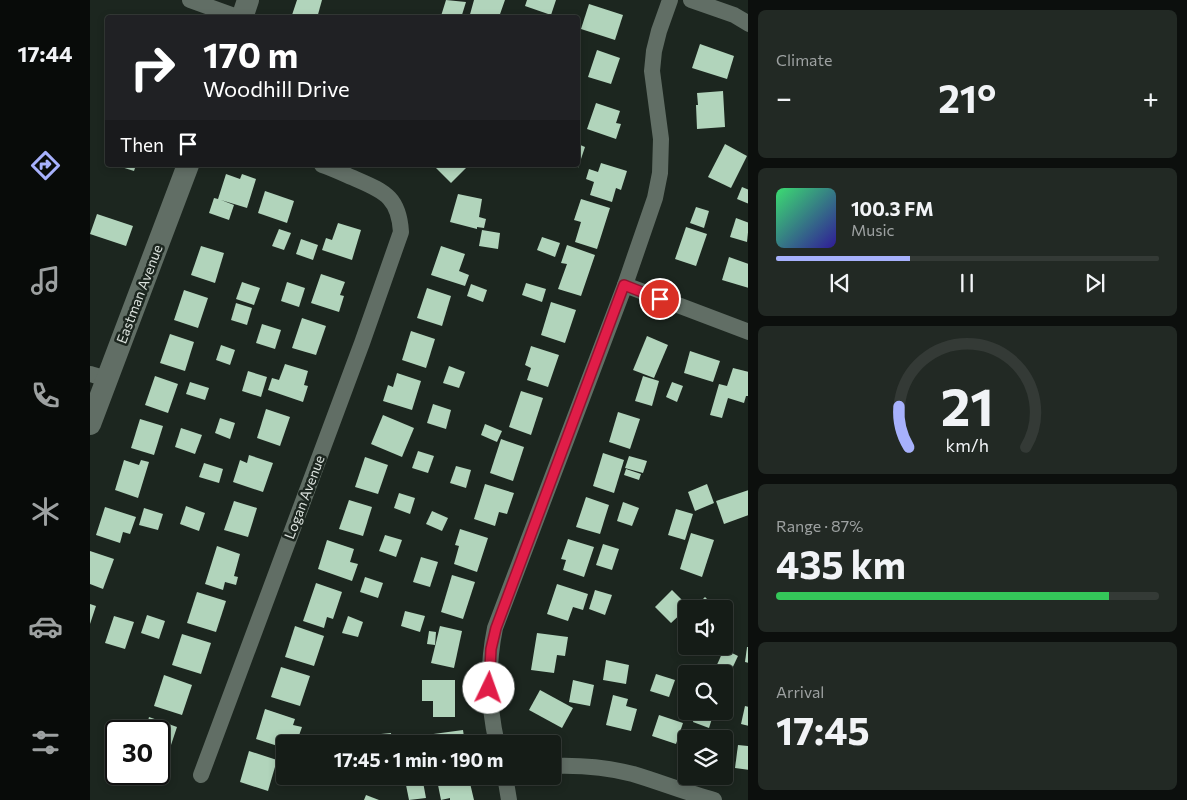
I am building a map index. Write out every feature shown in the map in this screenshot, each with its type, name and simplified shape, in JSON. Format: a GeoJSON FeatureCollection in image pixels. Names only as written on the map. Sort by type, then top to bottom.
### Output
{"type":"FeatureCollection","features":[{"type":"Feature","properties":{"kind":"street"},"geometry":{"type":"LineString","coordinates":[[190,0],[232,15]]}},
{"type":"Feature","properties":{"kind":"street"},"geometry":{"type":"LineString","coordinates":[[242,15],[248,0]]}},
{"type":"Feature","properties":{"kind":"street"},"geometry":{"type":"LineString","coordinates":[[495,735],[489,688],[491,649],[496,628],[652,211],[660,173],[661,139],[652,71],[657,37],[670,0]]}},
{"type":"Feature","properties":{"kind":"street"},"geometry":{"type":"LineString","coordinates":[[691,0],[734,15],[748,24]]}},
{"type":"Feature","properties":{"kind":"street","name":"Eastman Avenue"},"geometry":{"type":"LineString","coordinates":[[90,424],[98,377],[187,167]]}},
{"type":"Feature","properties":{"kind":"street","name":"Logan Avenue"},"geometry":{"type":"LineString","coordinates":[[201,775],[396,250],[401,232],[400,218],[396,206],[388,196],[379,189],[327,167]]}},
{"type":"Feature","properties":{"kind":"street"},"geometry":{"type":"LineString","coordinates":[[624,285],[748,332]]}},
{"type":"Feature","properties":{"kind":"street"},"geometry":{"type":"LineString","coordinates":[[561,766],[581,766],[633,774],[714,800]]}},
{"type":"Feature","properties":{"kind":"street"},"geometry":{"type":"LineString","coordinates":[[506,785],[509,800]]}},
{"type":"Feature","properties":{"kind":"building"},"geometry":{"type":"Polygon","coordinates":[[[297,0],[322,0],[318,15],[292,15],[297,0]]]}},
{"type":"Feature","properties":{"kind":"building"},"geometry":{"type":"Polygon","coordinates":[[[446,0],[466,2],[462,15],[441,15],[446,0]]]}},
{"type":"Feature","properties":{"kind":"building"},"geometry":{"type":"Polygon","coordinates":[[[474,0],[505,0],[500,15],[470,15],[474,0]]]}},
{"type":"Feature","properties":{"kind":"building"},"geometry":{"type":"Polygon","coordinates":[[[527,0],[556,0],[551,15],[525,6],[527,0]]]}},
{"type":"Feature","properties":{"kind":"building"},"geometry":{"type":"Polygon","coordinates":[[[589,4],[623,15],[615,40],[581,29],[589,4]]]}},
{"type":"Feature","properties":{"kind":"building"},"geometry":{"type":"Polygon","coordinates":[[[700,44],[734,56],[727,79],[692,68],[700,44]]]}},
{"type":"Feature","properties":{"kind":"building"},"geometry":{"type":"Polygon","coordinates":[[[597,50],[620,58],[611,84],[588,77],[597,50]]]}},
{"type":"Feature","properties":{"kind":"building"},"geometry":{"type":"Polygon","coordinates":[[[723,91],[725,127],[697,129],[697,93],[723,91]]]}},
{"type":"Feature","properties":{"kind":"building"},"geometry":{"type":"Polygon","coordinates":[[[596,103],[620,111],[616,123],[621,124],[616,139],[587,129],[596,103]]]}},
{"type":"Feature","properties":{"kind":"building"},"geometry":{"type":"Polygon","coordinates":[[[725,144],[747,156],[731,188],[708,177],[725,144]]]}},
{"type":"Feature","properties":{"kind":"building"},"geometry":{"type":"Polygon","coordinates":[[[580,145],[585,147],[580,162],[580,145]]]}},
{"type":"Feature","properties":{"kind":"building"},"geometry":{"type":"Polygon","coordinates":[[[601,163],[627,171],[621,190],[616,188],[612,202],[590,195],[594,182],[586,179],[589,169],[598,172],[601,163]]]}},
{"type":"Feature","properties":{"kind":"building"},"geometry":{"type":"Polygon","coordinates":[[[121,167],[135,167],[134,171],[121,167]]]}},
{"type":"Feature","properties":{"kind":"building"},"geometry":{"type":"Polygon","coordinates":[[[435,167],[467,167],[451,183],[435,167]]]}},
{"type":"Feature","properties":{"kind":"building"},"geometry":{"type":"Polygon","coordinates":[[[226,174],[240,179],[242,174],[256,179],[247,208],[221,200],[234,205],[229,220],[209,213],[214,198],[218,199],[226,174]]]}},
{"type":"Feature","properties":{"kind":"building"},"geometry":{"type":"Polygon","coordinates":[[[742,187],[748,190],[748,204],[737,199],[742,187]]]}},
{"type":"Feature","properties":{"kind":"building"},"geometry":{"type":"Polygon","coordinates":[[[265,191],[294,201],[287,223],[258,213],[265,191]]]}},
{"type":"Feature","properties":{"kind":"building"},"geometry":{"type":"Polygon","coordinates":[[[458,194],[482,199],[479,217],[486,219],[484,228],[477,227],[477,229],[450,222],[458,194]]]}},
{"type":"Feature","properties":{"kind":"building"},"geometry":{"type":"Polygon","coordinates":[[[581,199],[610,208],[597,249],[575,242],[581,222],[574,220],[581,199]]]}},
{"type":"Feature","properties":{"kind":"building"},"geometry":{"type":"Polygon","coordinates":[[[696,207],[709,211],[704,228],[690,223],[696,207]]]}},
{"type":"Feature","properties":{"kind":"building"},"geometry":{"type":"Polygon","coordinates":[[[97,214],[133,226],[126,246],[90,234],[97,214]]]}},
{"type":"Feature","properties":{"kind":"building"},"geometry":{"type":"Polygon","coordinates":[[[736,218],[748,223],[747,242],[730,237],[736,218]]]}},
{"type":"Feature","properties":{"kind":"building"},"geometry":{"type":"Polygon","coordinates":[[[338,223],[361,230],[352,260],[322,250],[326,238],[332,240],[338,223]]]}},
{"type":"Feature","properties":{"kind":"building"},"geometry":{"type":"Polygon","coordinates":[[[686,227],[707,234],[696,266],[675,259],[686,227]]]}},
{"type":"Feature","properties":{"kind":"building"},"geometry":{"type":"Polygon","coordinates":[[[279,229],[291,233],[284,250],[272,246],[279,229]]]}},
{"type":"Feature","properties":{"kind":"building"},"geometry":{"type":"Polygon","coordinates":[[[482,230],[500,233],[498,249],[479,246],[482,230]]]}},
{"type":"Feature","properties":{"kind":"building"},"geometry":{"type":"Polygon","coordinates":[[[542,237],[560,243],[555,257],[537,250],[542,237]]]}},
{"type":"Feature","properties":{"kind":"building"},"geometry":{"type":"Polygon","coordinates":[[[301,239],[318,245],[313,260],[296,254],[301,239]]]}},
{"type":"Feature","properties":{"kind":"building"},"geometry":{"type":"Polygon","coordinates":[[[567,245],[595,255],[581,296],[558,289],[567,264],[561,263],[567,245]]]}},
{"type":"Feature","properties":{"kind":"building"},"geometry":{"type":"Polygon","coordinates":[[[201,246],[224,253],[215,283],[191,275],[201,246]]]}},
{"type":"Feature","properties":{"kind":"building"},"geometry":{"type":"Polygon","coordinates":[[[441,246],[465,254],[459,271],[469,275],[465,286],[431,275],[441,246]]]}},
{"type":"Feature","properties":{"kind":"building"},"geometry":{"type":"Polygon","coordinates":[[[729,257],[748,264],[748,288],[722,280],[729,257]]]}},
{"type":"Feature","properties":{"kind":"building"},"geometry":{"type":"Polygon","coordinates":[[[321,274],[345,282],[340,295],[344,296],[339,312],[311,303],[321,274]]]}},
{"type":"Feature","properties":{"kind":"building"},"geometry":{"type":"Polygon","coordinates":[[[242,282],[260,288],[254,305],[236,299],[242,282]]]}},
{"type":"Feature","properties":{"kind":"building"},"geometry":{"type":"Polygon","coordinates":[[[287,282],[305,288],[299,307],[281,301],[287,282]]]}},
{"type":"Feature","properties":{"kind":"building"},"geometry":{"type":"Polygon","coordinates":[[[526,283],[546,289],[542,302],[522,295],[526,283]]]}},
{"type":"Feature","properties":{"kind":"building"},"geometry":{"type":"Polygon","coordinates":[[[471,284],[487,290],[483,302],[467,296],[471,284]]]}},
{"type":"Feature","properties":{"kind":"building"},"geometry":{"type":"Polygon","coordinates":[[[427,288],[451,296],[442,326],[417,318],[427,288]]]}},
{"type":"Feature","properties":{"kind":"building"},"geometry":{"type":"Polygon","coordinates":[[[184,290],[208,298],[198,328],[174,320],[184,290]]]}},
{"type":"Feature","properties":{"kind":"building"},"geometry":{"type":"Polygon","coordinates":[[[551,302],[576,310],[565,343],[541,335],[551,302]]]}},
{"type":"Feature","properties":{"kind":"building"},"geometry":{"type":"Polygon","coordinates":[[[236,303],[252,308],[247,325],[231,320],[236,303]]]}},
{"type":"Feature","properties":{"kind":"building"},"geometry":{"type":"Polygon","coordinates":[[[302,318],[326,326],[316,355],[292,348],[302,318]]]}},
{"type":"Feature","properties":{"kind":"building"},"geometry":{"type":"Polygon","coordinates":[[[262,324],[281,330],[275,349],[256,343],[262,324]]]}},
{"type":"Feature","properties":{"kind":"building"},"geometry":{"type":"Polygon","coordinates":[[[411,331],[435,339],[426,368],[402,360],[411,331]]]}},
{"type":"Feature","properties":{"kind":"building"},"geometry":{"type":"Polygon","coordinates":[[[170,334],[194,342],[185,371],[160,363],[170,334]]]}},
{"type":"Feature","properties":{"kind":"building"},"geometry":{"type":"Polygon","coordinates":[[[647,336],[668,345],[654,378],[633,370],[647,336]]]}},
{"type":"Feature","properties":{"kind":"building"},"geometry":{"type":"Polygon","coordinates":[[[221,345],[235,350],[230,365],[216,360],[221,345]]]}},
{"type":"Feature","properties":{"kind":"building"},"geometry":{"type":"Polygon","coordinates":[[[531,346],[559,355],[548,387],[527,380],[531,368],[525,365],[531,346]]]}},
{"type":"Feature","properties":{"kind":"building"},"geometry":{"type":"Polygon","coordinates":[[[690,351],[720,361],[713,382],[684,373],[690,351]]]}},
{"type":"Feature","properties":{"kind":"building"},"geometry":{"type":"Polygon","coordinates":[[[285,364],[308,371],[304,385],[308,386],[303,402],[268,390],[272,378],[279,380],[285,364]]]}},
{"type":"Feature","properties":{"kind":"building"},"geometry":{"type":"Polygon","coordinates":[[[449,366],[465,372],[459,388],[443,383],[449,366]]]}},
{"type":"Feature","properties":{"kind":"building"},"geometry":{"type":"Polygon","coordinates":[[[733,368],[748,372],[748,396],[746,396],[744,403],[728,398],[722,418],[710,415],[719,384],[727,386],[733,368]]]}},
{"type":"Feature","properties":{"kind":"building"},"geometry":{"type":"Polygon","coordinates":[[[248,371],[267,377],[261,397],[242,391],[248,371]]]}},
{"type":"Feature","properties":{"kind":"building"},"geometry":{"type":"Polygon","coordinates":[[[397,373],[421,381],[412,410],[383,401],[388,385],[393,387],[397,373]]]}},
{"type":"Feature","properties":{"kind":"building"},"geometry":{"type":"Polygon","coordinates":[[[155,376],[178,384],[168,413],[145,405],[155,376]]]}},
{"type":"Feature","properties":{"kind":"building"},"geometry":{"type":"Polygon","coordinates":[[[643,376],[659,381],[652,406],[635,401],[643,376]]]}},
{"type":"Feature","properties":{"kind":"building"},"geometry":{"type":"Polygon","coordinates":[[[190,382],[209,388],[205,400],[186,394],[190,382]]]}},
{"type":"Feature","properties":{"kind":"building"},"geometry":{"type":"Polygon","coordinates":[[[672,382],[683,386],[677,402],[666,397],[672,382]]]}},
{"type":"Feature","properties":{"kind":"building"},"geometry":{"type":"Polygon","coordinates":[[[521,391],[543,398],[531,435],[509,427],[521,391]]]}},
{"type":"Feature","properties":{"kind":"building"},"geometry":{"type":"Polygon","coordinates":[[[433,404],[451,410],[446,429],[427,423],[433,404]]]}},
{"type":"Feature","properties":{"kind":"building"},"geometry":{"type":"Polygon","coordinates":[[[266,409],[290,417],[280,446],[257,438],[266,409]]]}},
{"type":"Feature","properties":{"kind":"building"},"geometry":{"type":"Polygon","coordinates":[[[618,412],[640,419],[630,449],[609,442],[618,412]]]}},
{"type":"Feature","properties":{"kind":"building"},"geometry":{"type":"Polygon","coordinates":[[[383,415],[414,428],[402,457],[371,444],[383,415]]]}},
{"type":"Feature","properties":{"kind":"building"},"geometry":{"type":"Polygon","coordinates":[[[220,418],[235,423],[230,439],[215,433],[220,418]]]}},
{"type":"Feature","properties":{"kind":"building"},"geometry":{"type":"Polygon","coordinates":[[[140,419],[163,426],[154,455],[131,448],[140,419]]]}},
{"type":"Feature","properties":{"kind":"building"},"geometry":{"type":"Polygon","coordinates":[[[485,424],[502,431],[497,442],[481,435],[485,424]]]}},
{"type":"Feature","properties":{"kind":"building"},"geometry":{"type":"Polygon","coordinates":[[[181,428],[202,435],[195,454],[175,447],[181,428]]]}},
{"type":"Feature","properties":{"kind":"building"},"geometry":{"type":"Polygon","coordinates":[[[501,439],[524,447],[513,481],[490,473],[501,439]]]}},
{"type":"Feature","properties":{"kind":"building"},"geometry":{"type":"Polygon","coordinates":[[[418,451],[434,456],[428,473],[412,468],[418,451]]]}},
{"type":"Feature","properties":{"kind":"building"},"geometry":{"type":"Polygon","coordinates":[[[603,453],[624,460],[614,493],[593,486],[603,453]]]}},
{"type":"Feature","properties":{"kind":"building"},"geometry":{"type":"Polygon","coordinates":[[[249,455],[273,463],[263,492],[233,482],[240,460],[247,463],[249,455]]]}},
{"type":"Feature","properties":{"kind":"building"},"geometry":{"type":"Polygon","coordinates":[[[629,456],[647,461],[643,473],[625,468],[629,456]]]}},
{"type":"Feature","properties":{"kind":"building"},"geometry":{"type":"Polygon","coordinates":[[[365,457],[388,465],[378,494],[355,487],[365,457]]]}},
{"type":"Feature","properties":{"kind":"building"},"geometry":{"type":"Polygon","coordinates":[[[124,460],[139,465],[141,460],[149,462],[138,498],[115,490],[124,460]]]}},
{"type":"Feature","properties":{"kind":"building"},"geometry":{"type":"Polygon","coordinates":[[[204,463],[223,469],[219,483],[199,477],[204,463]]]}},
{"type":"Feature","properties":{"kind":"building"},"geometry":{"type":"Polygon","coordinates":[[[456,466],[471,470],[466,488],[450,483],[456,466]]]}},
{"type":"Feature","properties":{"kind":"building"},"geometry":{"type":"Polygon","coordinates":[[[626,469],[641,474],[639,480],[624,475],[626,469]]]}},
{"type":"Feature","properties":{"kind":"building"},"geometry":{"type":"Polygon","coordinates":[[[485,484],[514,493],[507,514],[499,512],[495,526],[474,519],[485,484]]]}},
{"type":"Feature","properties":{"kind":"building"},"geometry":{"type":"Polygon","coordinates":[[[707,484],[714,503],[695,511],[688,492],[707,484]]]}},
{"type":"Feature","properties":{"kind":"building"},"geometry":{"type":"Polygon","coordinates":[[[748,490],[748,515],[724,524],[716,501],[748,490]]]}},
{"type":"Feature","properties":{"kind":"building"},"geometry":{"type":"Polygon","coordinates":[[[399,493],[415,498],[410,514],[394,508],[399,493]]]}},
{"type":"Feature","properties":{"kind":"building"},"geometry":{"type":"Polygon","coordinates":[[[586,497],[609,505],[600,534],[576,527],[586,497]]]}},
{"type":"Feature","properties":{"kind":"building"},"geometry":{"type":"Polygon","coordinates":[[[349,500],[372,507],[363,536],[339,529],[349,500]]]}},
{"type":"Feature","properties":{"kind":"building"},"geometry":{"type":"Polygon","coordinates":[[[234,501],[257,508],[248,537],[224,530],[234,501]]]}},
{"type":"Feature","properties":{"kind":"building"},"geometry":{"type":"Polygon","coordinates":[[[623,502],[639,508],[632,526],[617,521],[623,502]]]}},
{"type":"Feature","properties":{"kind":"building"},"geometry":{"type":"Polygon","coordinates":[[[186,506],[205,513],[199,531],[180,524],[186,506]]]}},
{"type":"Feature","properties":{"kind":"building"},"geometry":{"type":"Polygon","coordinates":[[[105,507],[136,517],[130,534],[123,532],[120,543],[96,535],[105,507]]]}},
{"type":"Feature","properties":{"kind":"building"},"geometry":{"type":"Polygon","coordinates":[[[144,508],[163,514],[158,530],[139,525],[144,508]]]}},
{"type":"Feature","properties":{"kind":"building"},"geometry":{"type":"Polygon","coordinates":[[[676,509],[693,514],[685,540],[668,535],[676,509]]]}},
{"type":"Feature","properties":{"kind":"building"},"geometry":{"type":"Polygon","coordinates":[[[432,511],[448,518],[442,531],[426,524],[432,511]]]}},
{"type":"Feature","properties":{"kind":"building"},"geometry":{"type":"Polygon","coordinates":[[[460,529],[488,538],[477,572],[454,564],[459,546],[455,545],[460,529]]]}},
{"type":"Feature","properties":{"kind":"building"},"geometry":{"type":"Polygon","coordinates":[[[691,533],[714,540],[702,577],[680,569],[691,533]]]}},
{"type":"Feature","properties":{"kind":"building"},"geometry":{"type":"Polygon","coordinates":[[[385,535],[402,540],[396,557],[379,551],[385,535]]]}},
{"type":"Feature","properties":{"kind":"building"},"geometry":{"type":"Polygon","coordinates":[[[568,539],[594,547],[584,577],[563,570],[566,560],[561,559],[568,539]]]}},
{"type":"Feature","properties":{"kind":"building"},"geometry":{"type":"Polygon","coordinates":[[[327,540],[354,549],[350,562],[358,564],[352,581],[318,569],[327,540]]]}},
{"type":"Feature","properties":{"kind":"building"},"geometry":{"type":"Polygon","coordinates":[[[603,544],[619,549],[612,570],[596,565],[603,544]]]}},
{"type":"Feature","properties":{"kind":"building"},"geometry":{"type":"Polygon","coordinates":[[[217,546],[240,554],[234,576],[238,577],[236,585],[225,582],[223,590],[205,584],[217,546]]]}},
{"type":"Feature","properties":{"kind":"building"},"geometry":{"type":"Polygon","coordinates":[[[90,551],[114,559],[103,589],[90,584],[90,551]]]}},
{"type":"Feature","properties":{"kind":"building"},"geometry":{"type":"Polygon","coordinates":[[[421,557],[438,562],[430,587],[413,582],[421,557]]]}},
{"type":"Feature","properties":{"kind":"building"},"geometry":{"type":"Polygon","coordinates":[[[452,575],[475,582],[463,619],[441,612],[452,575]]]}},
{"type":"Feature","properties":{"kind":"building"},"geometry":{"type":"Polygon","coordinates":[[[365,577],[383,583],[378,598],[360,592],[365,577]]]}},
{"type":"Feature","properties":{"kind":"building"},"geometry":{"type":"Polygon","coordinates":[[[316,583],[342,592],[333,619],[327,617],[324,628],[303,621],[316,583]]]}},
{"type":"Feature","properties":{"kind":"building"},"geometry":{"type":"Polygon","coordinates":[[[557,584],[588,594],[583,610],[573,607],[568,621],[547,614],[557,584]]]}},
{"type":"Feature","properties":{"kind":"building"},"geometry":{"type":"Polygon","coordinates":[[[595,590],[612,595],[605,615],[589,609],[595,590]]]}},
{"type":"Feature","properties":{"kind":"building"},"geometry":{"type":"Polygon","coordinates":[[[672,590],[682,600],[678,600],[678,616],[671,623],[655,607],[672,590]]]}},
{"type":"Feature","properties":{"kind":"building"},"geometry":{"type":"Polygon","coordinates":[[[197,592],[226,601],[216,632],[187,623],[197,592]]]}},
{"type":"Feature","properties":{"kind":"building"},"geometry":{"type":"Polygon","coordinates":[[[90,604],[96,606],[90,624],[90,604]]]}},
{"type":"Feature","properties":{"kind":"building"},"geometry":{"type":"Polygon","coordinates":[[[405,611],[425,616],[420,632],[401,626],[405,611]]]}},
{"type":"Feature","properties":{"kind":"building"},"geometry":{"type":"Polygon","coordinates":[[[147,615],[165,621],[159,639],[141,633],[147,615]]]}},
{"type":"Feature","properties":{"kind":"building"},"geometry":{"type":"Polygon","coordinates":[[[114,616],[134,622],[125,649],[105,643],[114,616]]]}},
{"type":"Feature","properties":{"kind":"building"},"geometry":{"type":"Polygon","coordinates":[[[348,616],[363,622],[358,637],[342,633],[348,616]]]}},
{"type":"Feature","properties":{"kind":"building"},"geometry":{"type":"Polygon","coordinates":[[[295,626],[324,636],[314,666],[285,657],[295,626]]]}},
{"type":"Feature","properties":{"kind":"building"},"geometry":{"type":"Polygon","coordinates":[[[440,626],[462,631],[454,668],[431,663],[440,626]]]}},
{"type":"Feature","properties":{"kind":"building"},"geometry":{"type":"Polygon","coordinates":[[[429,631],[436,632],[435,645],[427,644],[429,631]]]}},
{"type":"Feature","properties":{"kind":"building"},"geometry":{"type":"Polygon","coordinates":[[[537,633],[568,637],[565,656],[557,655],[554,673],[531,670],[537,633]]]}},
{"type":"Feature","properties":{"kind":"building"},"geometry":{"type":"Polygon","coordinates":[[[182,634],[211,643],[201,674],[172,665],[182,634]]]}},
{"type":"Feature","properties":{"kind":"building"},"geometry":{"type":"Polygon","coordinates":[[[747,647],[748,647],[748,663],[745,662],[747,647]]]}},
{"type":"Feature","properties":{"kind":"building"},"geometry":{"type":"Polygon","coordinates":[[[733,654],[738,656],[733,667],[733,665],[717,665],[721,655],[733,654]]]}},
{"type":"Feature","properties":{"kind":"building"},"geometry":{"type":"Polygon","coordinates":[[[606,660],[629,665],[626,684],[603,680],[606,660]]]}},
{"type":"Feature","properties":{"kind":"building"},"geometry":{"type":"Polygon","coordinates":[[[281,667],[310,676],[300,706],[271,697],[281,667]]]}},
{"type":"Feature","properties":{"kind":"building"},"geometry":{"type":"Polygon","coordinates":[[[656,674],[675,680],[669,697],[650,691],[656,674]]]}},
{"type":"Feature","properties":{"kind":"building"},"geometry":{"type":"Polygon","coordinates":[[[164,675],[192,685],[182,715],[154,706],[164,675]]]}},
{"type":"Feature","properties":{"kind":"building"},"geometry":{"type":"Polygon","coordinates":[[[422,680],[455,680],[455,717],[433,717],[433,701],[422,701],[422,680]]]}},
{"type":"Feature","properties":{"kind":"building"},"geometry":{"type":"Polygon","coordinates":[[[573,680],[594,685],[590,706],[569,702],[573,680]]]}},
{"type":"Feature","properties":{"kind":"building"},"geometry":{"type":"Polygon","coordinates":[[[540,690],[573,708],[562,728],[529,710],[540,690]]]}},
{"type":"Feature","properties":{"kind":"building"},"geometry":{"type":"Polygon","coordinates":[[[613,695],[628,699],[626,706],[637,709],[631,731],[606,725],[613,695]]]}},
{"type":"Feature","properties":{"kind":"building"},"geometry":{"type":"Polygon","coordinates":[[[745,706],[748,707],[748,726],[741,724],[745,706]]]}},
{"type":"Feature","properties":{"kind":"building"},"geometry":{"type":"Polygon","coordinates":[[[265,709],[295,719],[293,725],[302,727],[299,735],[276,735],[276,745],[256,739],[265,709]]]}},
{"type":"Feature","properties":{"kind":"building"},"geometry":{"type":"Polygon","coordinates":[[[659,715],[683,723],[681,730],[678,730],[676,744],[652,736],[659,715]]]}},
{"type":"Feature","properties":{"kind":"building"},"geometry":{"type":"Polygon","coordinates":[[[694,720],[712,720],[709,728],[693,722],[694,720]]]}},
{"type":"Feature","properties":{"kind":"building"},"geometry":{"type":"Polygon","coordinates":[[[170,724],[177,727],[170,748],[170,724]]]}},
{"type":"Feature","properties":{"kind":"building"},"geometry":{"type":"Polygon","coordinates":[[[463,730],[464,735],[426,735],[463,730]]]}},
{"type":"Feature","properties":{"kind":"building"},"geometry":{"type":"Polygon","coordinates":[[[391,733],[391,735],[371,735],[391,733]]]}},
{"type":"Feature","properties":{"kind":"building"},"geometry":{"type":"Polygon","coordinates":[[[738,745],[748,746],[748,770],[735,768],[738,745]]]}},
{"type":"Feature","properties":{"kind":"building"},"geometry":{"type":"Polygon","coordinates":[[[249,751],[276,760],[268,791],[240,782],[249,751]]]}},
{"type":"Feature","properties":{"kind":"building"},"geometry":{"type":"Polygon","coordinates":[[[406,785],[424,785],[426,798],[409,800],[406,785]]]}},
{"type":"Feature","properties":{"kind":"building"},"geometry":{"type":"Polygon","coordinates":[[[438,785],[470,785],[474,800],[450,800],[450,798],[441,800],[438,785]]]}},
{"type":"Feature","properties":{"kind":"building"},"geometry":{"type":"Polygon","coordinates":[[[366,795],[379,800],[364,800],[366,795]]]}},
{"type":"Feature","properties":{"kind":"route"},"geometry":{"type":"LineString","coordinates":[[489,688],[491,649],[496,628],[624,285],[660,299]]}}]}
